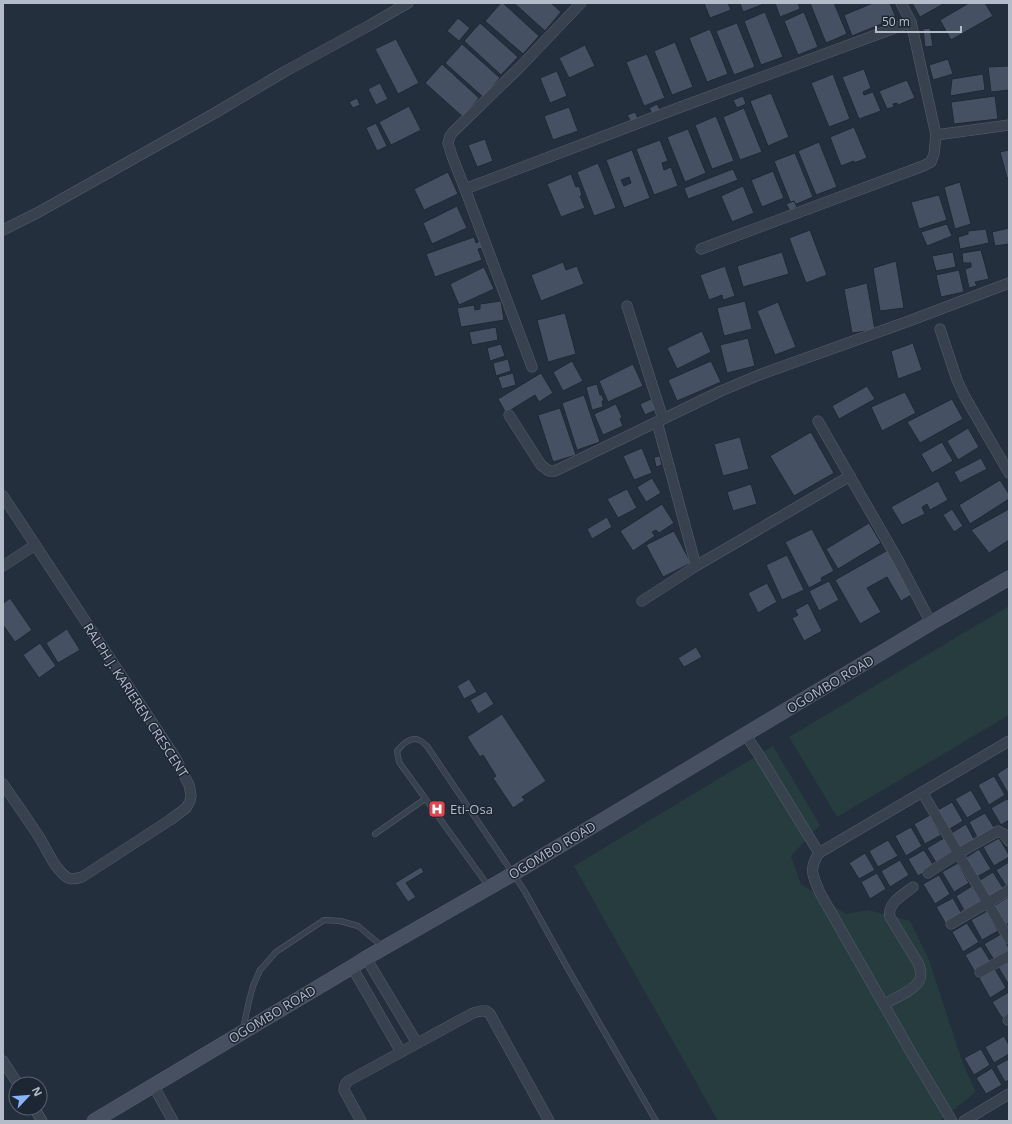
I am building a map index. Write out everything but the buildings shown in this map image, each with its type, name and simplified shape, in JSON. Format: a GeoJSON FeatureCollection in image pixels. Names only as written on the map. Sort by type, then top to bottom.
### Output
{"type":"FeatureCollection","features":[{"type":"Feature","properties":{"kind":"main road","name":"OGOMBO ROAD"},"geometry":{"type":"LineString","coordinates":[[94,1121],[366,958],[513,874],[931,623],[1009,578]]}},
{"type":"Feature","properties":{"kind":"street"},"geometry":{"type":"LineString","coordinates":[[3,230],[37,213],[408,3]]}},
{"type":"Feature","properties":{"kind":"street"},"geometry":{"type":"LineString","coordinates":[[532,367],[448,143],[450,136],[520,67],[581,3]]}},
{"type":"Feature","properties":{"kind":"street"},"geometry":{"type":"LineString","coordinates":[[701,249],[928,164],[933,159],[936,135],[911,22],[901,3]]}},
{"type":"Feature","properties":{"kind":"street"},"geometry":{"type":"LineString","coordinates":[[465,189],[911,22]]}},
{"type":"Feature","properties":{"kind":"street"},"geometry":{"type":"LineString","coordinates":[[936,135],[1009,125]]}},
{"type":"Feature","properties":{"kind":"street"},"geometry":{"type":"LineString","coordinates":[[509,415],[541,465],[545,469],[552,471],[563,468],[721,391],[759,375],[1009,283]]}},
{"type":"Feature","properties":{"kind":"street"},"geometry":{"type":"LineString","coordinates":[[627,306],[660,420],[696,566]]}},
{"type":"Feature","properties":{"kind":"street"},"geometry":{"type":"LineString","coordinates":[[940,329],[959,385],[974,414],[1009,473]]}},
{"type":"Feature","properties":{"kind":"street"},"geometry":{"type":"LineString","coordinates":[[818,421],[898,560],[931,623]]}},
{"type":"Feature","properties":{"kind":"street"},"geometry":{"type":"LineString","coordinates":[[642,601],[696,566],[850,476]]}},
{"type":"Feature","properties":{"kind":"street","name":"RALPH J. KARIEREN CRESCENT"},"geometry":{"type":"LineString","coordinates":[[3,496],[175,757],[189,785],[191,795],[190,801],[186,808],[170,820],[82,877],[70,879],[63,875],[3,784]]}},
{"type":"Feature","properties":{"kind":"street"},"geometry":{"type":"LineString","coordinates":[[3,566],[35,544]]}},
{"type":"Feature","properties":{"kind":"street"},"geometry":{"type":"LineString","coordinates":[[745,734],[819,852]]}},
{"type":"Feature","properties":{"kind":"street"},"geometry":{"type":"LineString","coordinates":[[952,1121],[820,893],[812,868],[813,862],[819,852],[1009,741]]}},
{"type":"Feature","properties":{"kind":"street"},"geometry":{"type":"LineString","coordinates":[[922,792],[1009,940]]}},
{"type":"Feature","properties":{"kind":"street"},"geometry":{"type":"LineString","coordinates":[[928,873],[959,853],[998,831],[1009,827]]}},
{"type":"Feature","properties":{"kind":"street"},"geometry":{"type":"LineString","coordinates":[[998,831],[1004,834],[1009,842]]}},
{"type":"Feature","properties":{"kind":"street"},"geometry":{"type":"LineString","coordinates":[[884,1004],[911,989],[921,978],[918,963],[890,918],[889,913],[889,910],[895,902],[913,887]]}},
{"type":"Feature","properties":{"kind":"street"},"geometry":{"type":"LineString","coordinates":[[952,924],[1009,890]]}},
{"type":"Feature","properties":{"kind":"street"},"geometry":{"type":"LineString","coordinates":[[980,972],[1009,956]]}},
{"type":"Feature","properties":{"kind":"street"},"geometry":{"type":"LineString","coordinates":[[366,958],[417,1043]]}},
{"type":"Feature","properties":{"kind":"street"},"geometry":{"type":"LineString","coordinates":[[352,967],[401,1052]]}},
{"type":"Feature","properties":{"kind":"street"},"geometry":{"type":"LineString","coordinates":[[361,1121],[344,1090],[348,1081],[473,1014],[486,1011],[490,1014],[549,1121]]}},
{"type":"Feature","properties":{"kind":"street"},"geometry":{"type":"LineString","coordinates":[[3,1061],[13,1076]]}},
{"type":"Feature","properties":{"kind":"street"},"geometry":{"type":"LineString","coordinates":[[153,1086],[173,1121]]}},
{"type":"Feature","properties":{"kind":"street"},"geometry":{"type":"LineString","coordinates":[[964,1121],[1009,1094]]}},
{"type":"Feature","properties":{"kind":"lane"},"geometry":{"type":"LineString","coordinates":[[489,887],[399,762],[397,751],[403,744],[412,739],[418,740],[427,746],[524,890],[656,1121]]}},
{"type":"Feature","properties":{"kind":"lane"},"geometry":{"type":"LineString","coordinates":[[375,834],[425,799]]}},
{"type":"Feature","properties":{"kind":"lane"},"geometry":{"type":"LineString","coordinates":[[242,1032],[248,1001],[260,970],[276,952],[324,920],[340,921],[358,926],[384,948]]}},
{"type":"Feature","properties":{"kind":"green space"},"geometry":{"type":"Polygon","coordinates":[[[1009,606],[1009,715],[837,817],[789,737],[1009,606]]]}},
{"type":"Feature","properties":{"kind":"green space"},"geometry":{"type":"Polygon","coordinates":[[[773,746],[820,825],[791,856],[801,884],[846,914],[868,910],[910,921],[929,960],[963,1064],[976,1092],[939,1121],[718,1121],[574,866],[773,746]]]}},
{"type":"Feature","properties":{"kind":"place","name":"Eti-Osa"},"geometry":{"type":"Point","coordinates":[437,809]}}]}
